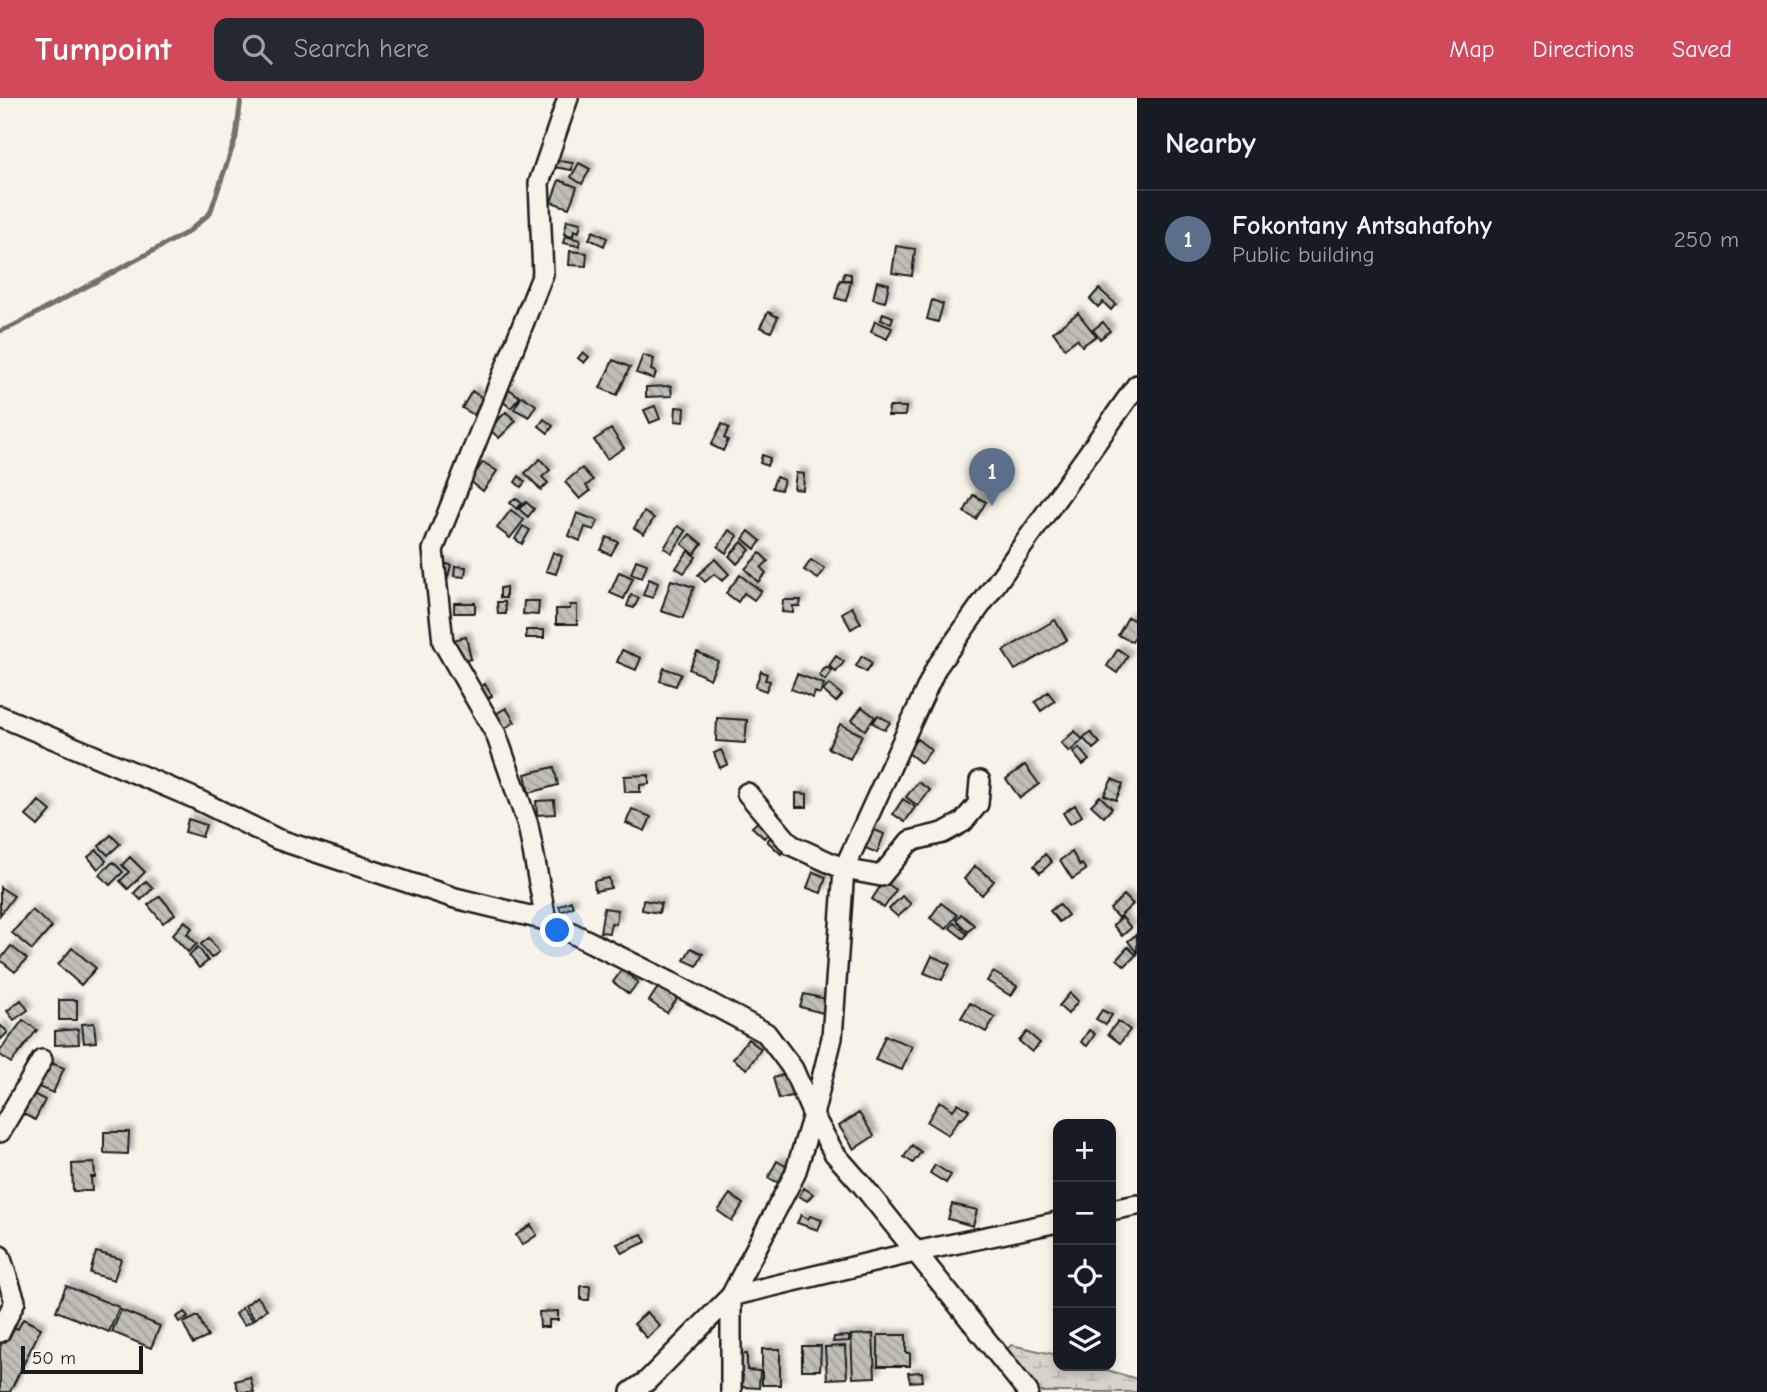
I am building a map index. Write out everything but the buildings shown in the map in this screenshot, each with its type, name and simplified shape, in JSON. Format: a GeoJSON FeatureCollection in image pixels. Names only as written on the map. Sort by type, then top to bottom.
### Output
{"type":"FeatureCollection","features":[{"type":"Feature","properties":{"kind":"street"},"geometry":{"type":"LineString","coordinates":[[546,920],[528,825],[496,734],[443,642],[433,550],[543,274],[539,183],[568,98]]}},
{"type":"Feature","properties":{"kind":"street"},"geometry":{"type":"LineString","coordinates":[[631,1392],[647,1381],[731,1296],[795,1174],[814,1115],[832,1038],[844,869],[936,668],[1137,384]]}},
{"type":"Feature","properties":{"kind":"street"},"geometry":{"type":"LineString","coordinates":[[0,716],[194,798],[277,839],[454,898],[546,920],[672,982],[766,1033],[793,1069],[834,1153],[1028,1392]]}},
{"type":"Feature","properties":{"kind":"street"},"geometry":{"type":"LineString","coordinates":[[747,793],[791,845],[844,869],[881,876],[910,841],[943,833],[963,822],[978,804],[980,781]]}},
{"type":"Feature","properties":{"kind":"street"},"geometry":{"type":"LineString","coordinates":[[0,1132],[42,1060]]}},
{"type":"Feature","properties":{"kind":"street"},"geometry":{"type":"LineString","coordinates":[[1116,1209],[1137,1205]]}},
{"type":"Feature","properties":{"kind":"street"},"geometry":{"type":"LineString","coordinates":[[731,1296],[915,1252],[1053,1223]]}},
{"type":"Feature","properties":{"kind":"street"},"geometry":{"type":"LineString","coordinates":[[0,1256],[15,1301],[0,1332]]}},
{"type":"Feature","properties":{"kind":"street"},"geometry":{"type":"LineString","coordinates":[[731,1296],[731,1392]]}},
{"type":"Feature","properties":{"kind":"green space"},"geometry":{"type":"Polygon","coordinates":[[[1011,1345],[1053,1354],[1053,1371],[1111,1371],[1137,1379],[1137,1392],[1034,1392],[1004,1353],[1011,1345]]]}},
{"type":"Feature","properties":{"kind":"waterway"},"geometry":{"type":"LineString","coordinates":[[0,331],[188,232],[210,213],[236,137],[241,98]]}},
{"type":"Feature","properties":{"kind":"place","name":"Fokontany Antsahafohy"},"geometry":{"type":"Point","coordinates":[992,506]}}]}
